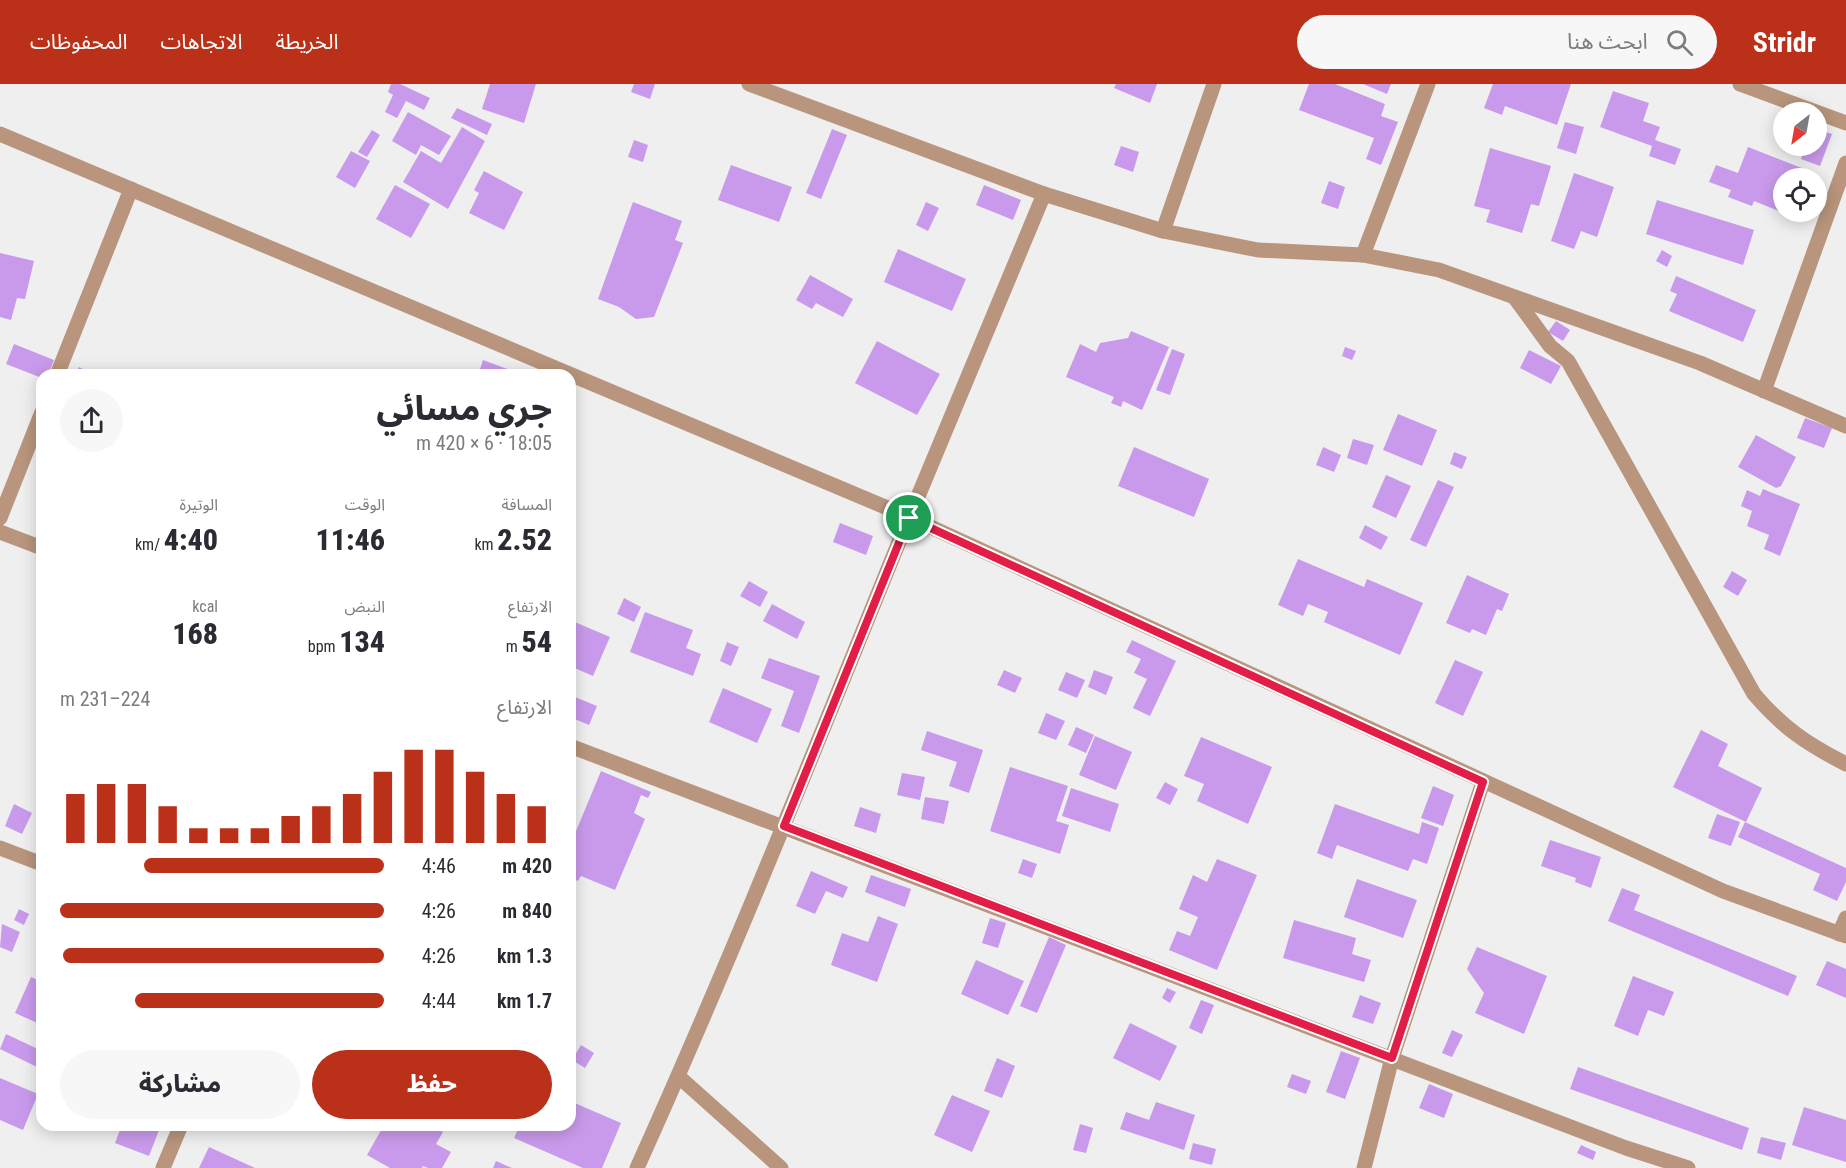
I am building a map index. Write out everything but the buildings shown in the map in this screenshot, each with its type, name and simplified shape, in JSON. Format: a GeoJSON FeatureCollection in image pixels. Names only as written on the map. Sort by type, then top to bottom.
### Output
{"type":"FeatureCollection","features":[{"type":"Feature","properties":{"kind":"street"},"geometry":{"type":"LineString","coordinates":[[749,84],[1044,194],[1163,231],[1258,250],[1363,255],[1439,270],[1700,363],[1846,426]]}},
{"type":"Feature","properties":{"kind":"street"},"geometry":{"type":"LineString","coordinates":[[1163,231],[1214,84]]}},
{"type":"Feature","properties":{"kind":"street"},"geometry":{"type":"LineString","coordinates":[[1363,255],[1428,84]]}},
{"type":"Feature","properties":{"kind":"street"},"geometry":{"type":"LineString","coordinates":[[1740,84],[1846,123]]}},
{"type":"Feature","properties":{"kind":"street"},"geometry":{"type":"LineString","coordinates":[[0,134],[557,369]]}},
{"type":"Feature","properties":{"kind":"street"},"geometry":{"type":"LineString","coordinates":[[1764,391],[1846,163]]}},
{"type":"Feature","properties":{"kind":"street"},"geometry":{"type":"LineString","coordinates":[[59,369],[131,189]]}},
{"type":"Feature","properties":{"kind":"street"},"geometry":{"type":"LineString","coordinates":[[637,1168],[784,826],[1044,194]]}},
{"type":"Feature","properties":{"kind":"street"},"geometry":{"type":"LineString","coordinates":[[1515,298],[1550,346],[1568,361],[1754,694],[1770,712],[1807,743],[1846,764]]}},
{"type":"Feature","properties":{"kind":"street"},"geometry":{"type":"LineString","coordinates":[[576,377],[909,518],[1723,891],[1842,935],[1846,918]]}},
{"type":"Feature","properties":{"kind":"street"},"geometry":{"type":"LineString","coordinates":[[0,518],[36,427]]}},
{"type":"Feature","properties":{"kind":"street"},"geometry":{"type":"LineString","coordinates":[[0,532],[36,546]]}},
{"type":"Feature","properties":{"kind":"street"},"geometry":{"type":"LineString","coordinates":[[576,748],[1626,1148],[1688,1168]]}},
{"type":"Feature","properties":{"kind":"street"},"geometry":{"type":"LineString","coordinates":[[1364,1168],[1392,1058],[1483,782]]}},
{"type":"Feature","properties":{"kind":"street"},"geometry":{"type":"LineString","coordinates":[[0,848],[36,862]]}},
{"type":"Feature","properties":{"kind":"street"},"geometry":{"type":"LineString","coordinates":[[678,1076],[781,1168]]}},
{"type":"Feature","properties":{"kind":"street"},"geometry":{"type":"LineString","coordinates":[[163,1168],[178,1131]]}},
{"type":"Feature","properties":{"kind":"route"},"geometry":{"type":"LineString","coordinates":[[909,518],[1483,782],[1392,1058],[784,826],[909,518]]}}]}
